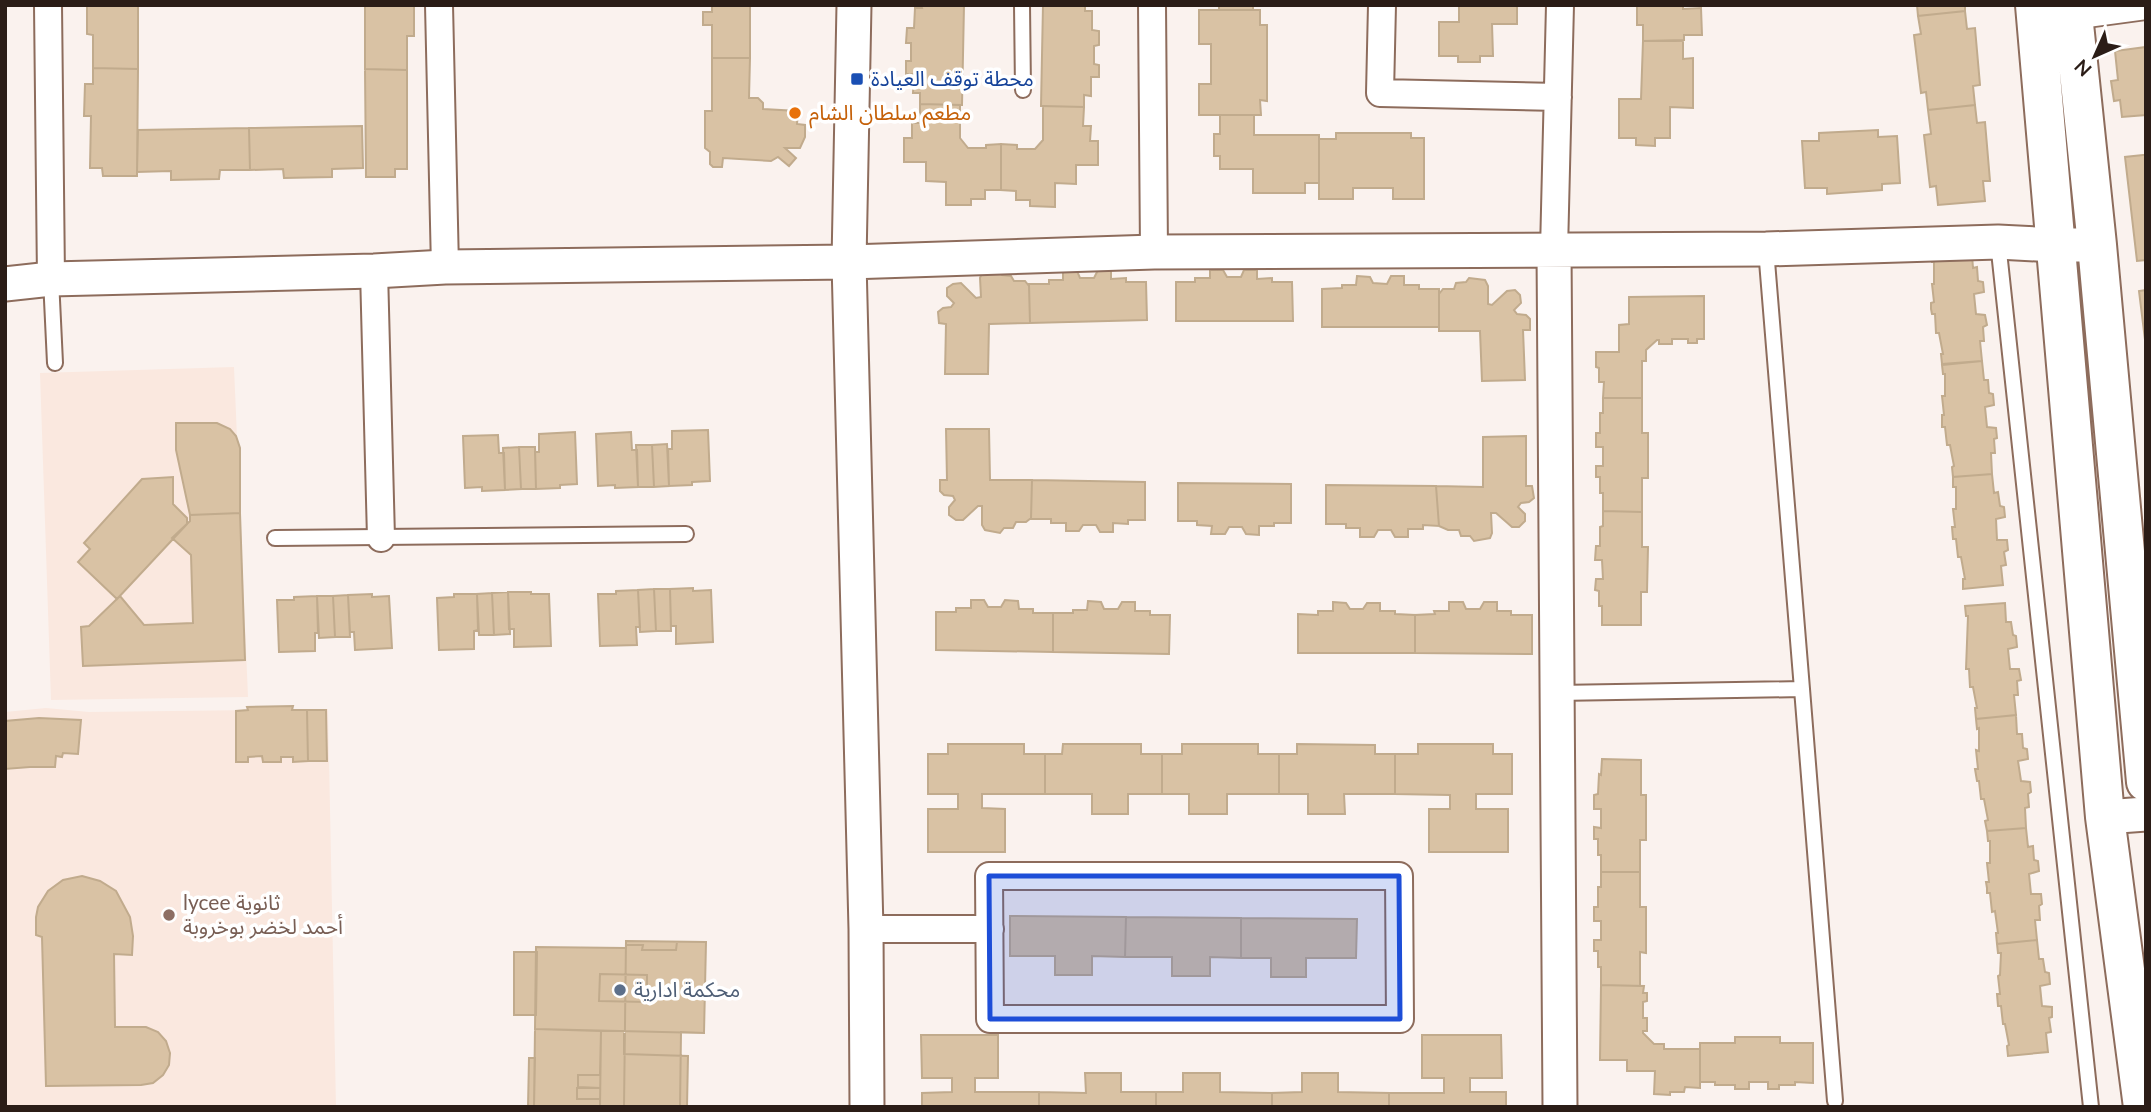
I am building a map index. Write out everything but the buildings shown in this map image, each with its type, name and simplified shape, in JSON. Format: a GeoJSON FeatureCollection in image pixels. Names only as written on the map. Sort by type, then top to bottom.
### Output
{"type":"FeatureCollection","features":[{"type":"Feature","properties":{"kind":"main road"},"geometry":{"type":"LineString","coordinates":[[2035,5],[2105,817],[2143,1107]]}},
{"type":"Feature","properties":{"kind":"main road"},"geometry":{"type":"LineString","coordinates":[[2072,11],[2097,245],[2146,782]]}},
{"type":"Feature","properties":{"kind":"street"},"geometry":{"type":"LineString","coordinates":[[48,5],[51,279]]}},
{"type":"Feature","properties":{"kind":"street"},"geometry":{"type":"LineString","coordinates":[[439,5],[445,267]]}},
{"type":"Feature","properties":{"kind":"street"},"geometry":{"type":"LineString","coordinates":[[854,5],[849,262],[866,929],[867,1107]]}},
{"type":"Feature","properties":{"kind":"street"},"geometry":{"type":"LineString","coordinates":[[1152,5],[1154,252]]}},
{"type":"Feature","properties":{"kind":"street"},"geometry":{"type":"LineString","coordinates":[[1382,5],[1380,93],[1558,97]]}},
{"type":"Feature","properties":{"kind":"street"},"geometry":{"type":"LineString","coordinates":[[1560,5],[1554,250],[1560,1107]]}},
{"type":"Feature","properties":{"kind":"street"},"geometry":{"type":"LineString","coordinates":[[2072,11],[2146,6]]}},
{"type":"Feature","properties":{"kind":"street"},"geometry":{"type":"LineString","coordinates":[[5,284],[51,279],[445,267],[849,262],[1154,252],[1766,248],[1998,242],[2054,246],[2097,245]]}},
{"type":"Feature","properties":{"kind":"street"},"geometry":{"type":"LineString","coordinates":[[374,271],[381,538]]}},
{"type":"Feature","properties":{"kind":"street"},"geometry":{"type":"LineString","coordinates":[[2105,817],[2146,814]]}},
{"type":"Feature","properties":{"kind":"street"},"geometry":{"type":"LineString","coordinates":[[989,876],[1399,876],[1400,1019],[990,1019],[990,929],[989,876]]}},
{"type":"Feature","properties":{"kind":"street"},"geometry":{"type":"LineString","coordinates":[[866,929],[990,929]]}},
{"type":"Feature","properties":{"kind":"lane"},"geometry":{"type":"LineString","coordinates":[[1022,5],[1023,90]]}},
{"type":"Feature","properties":{"kind":"lane"},"geometry":{"type":"LineString","coordinates":[[1998,242],[2091,1107]]}},
{"type":"Feature","properties":{"kind":"lane"},"geometry":{"type":"LineString","coordinates":[[1766,248],[1835,1101]]}},
{"type":"Feature","properties":{"kind":"lane"},"geometry":{"type":"LineString","coordinates":[[51,279],[55,363]]}},
{"type":"Feature","properties":{"kind":"lane"},"geometry":{"type":"LineString","coordinates":[[275,538],[686,534]]}},
{"type":"Feature","properties":{"kind":"lane"},"geometry":{"type":"LineString","coordinates":[[1557,693],[1802,689]]}},
{"type":"Feature","properties":{"kind":"highlighted area"},"geometry":{"type":"Polygon","coordinates":[[[989,876],[1399,876],[1400,1019],[990,1019],[989,876]]]}},
{"type":"Feature","properties":{"kind":"shaded area"},"geometry":{"type":"Polygon","coordinates":[[[234,367],[248,697],[51,700],[40,373],[234,367]]]}},
{"type":"Feature","properties":{"kind":"shaded area","name":"lycee ثانوية أحمد لخضر بوخروبة"},"geometry":{"type":"Polygon","coordinates":[[[46,708],[89,712],[328,709],[336,1107],[5,1107],[5,712],[46,708]]]}},
{"type":"Feature","properties":{"kind":"place","name":"محطة توقف العيادة"},"geometry":{"type":"Point","coordinates":[857,79]}},
{"type":"Feature","properties":{"kind":"place","name":"مطعم سلطان الشام"},"geometry":{"type":"Point","coordinates":[795,113]}},
{"type":"Feature","properties":{"kind":"place","name":"lycee ثانوية أحمد لخضر بوخروبة"},"geometry":{"type":"Point","coordinates":[169,915]}},
{"type":"Feature","properties":{"kind":"place","name":"محكمة ادارية"},"geometry":{"type":"Point","coordinates":[620,990]}}]}
